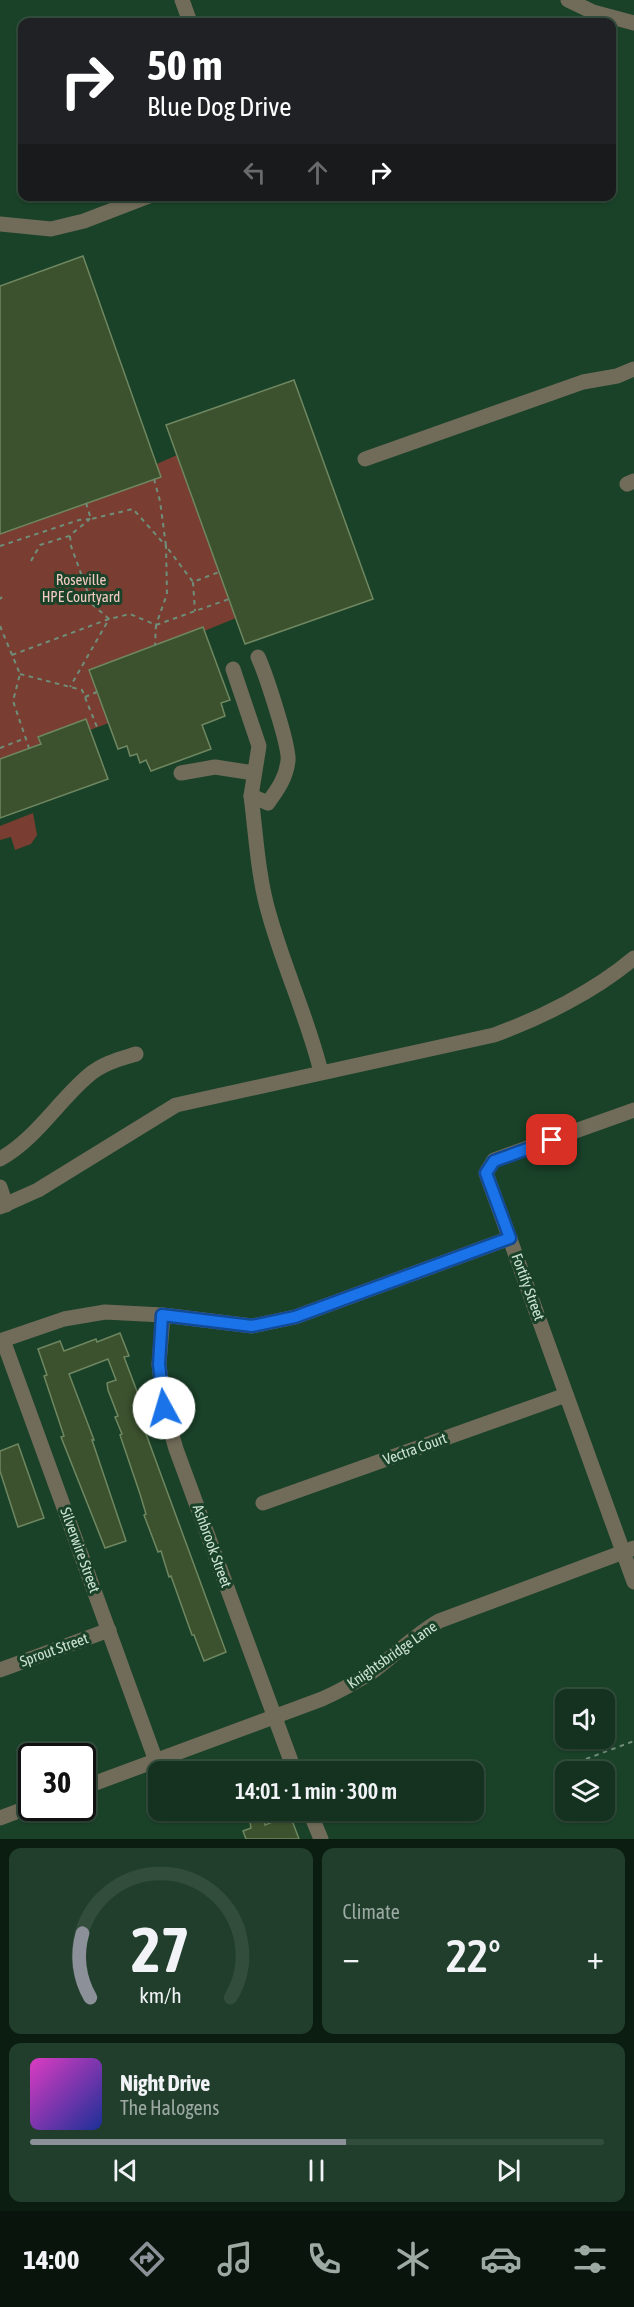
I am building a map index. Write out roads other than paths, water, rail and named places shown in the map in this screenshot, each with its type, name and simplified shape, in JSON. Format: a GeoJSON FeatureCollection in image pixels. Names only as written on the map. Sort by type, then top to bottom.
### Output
{"type":"FeatureCollection","features":[{"type":"Feature","properties":{"kind":"street"},"geometry":{"type":"LineString","coordinates":[[182,0],[189,18]]}},
{"type":"Feature","properties":{"kind":"street"},"geometry":{"type":"LineString","coordinates":[[568,0],[593,12],[615,18]]}},
{"type":"Feature","properties":{"kind":"street"},"geometry":{"type":"LineString","coordinates":[[616,18],[634,23]]}},
{"type":"Feature","properties":{"kind":"street"},"geometry":{"type":"LineString","coordinates":[[0,224],[51,229],[84,221],[136,201]]}},
{"type":"Feature","properties":{"kind":"street"},"geometry":{"type":"LineString","coordinates":[[365,459],[583,382],[617,376],[634,369]]}},
{"type":"Feature","properties":{"kind":"street"},"geometry":{"type":"LineString","coordinates":[[251,796],[268,803],[282,784],[289,758],[266,674],[258,657]]}},
{"type":"Feature","properties":{"kind":"street"},"geometry":{"type":"LineString","coordinates":[[233,669],[259,746],[251,796],[268,912],[315,1048],[321,1072]]}},
{"type":"Feature","properties":{"kind":"street"},"geometry":{"type":"LineString","coordinates":[[181,773],[215,766],[254,773]]}},
{"type":"Feature","properties":{"kind":"street"},"geometry":{"type":"LineString","coordinates":[[0,1187],[3,1206],[38,1190],[176,1105],[504,1031],[611,978],[634,958]]}},
{"type":"Feature","properties":{"kind":"street"},"geometry":{"type":"LineString","coordinates":[[0,1159],[10,1154],[44,1122],[90,1074],[107,1064],[136,1054]]}},
{"type":"Feature","properties":{"kind":"street","name":"Fortify Street"},"geometry":{"type":"LineString","coordinates":[[633,1115],[494,1161],[486,1173],[566,1395],[629,1550],[634,1582]]}},
{"type":"Feature","properties":{"kind":"street"},"geometry":{"type":"LineString","coordinates":[[2,1341],[64,1319],[105,1312],[162,1315],[252,1326],[295,1317],[510,1238]]}},
{"type":"Feature","properties":{"kind":"street","name":"Ashbrook Street"},"geometry":{"type":"LineString","coordinates":[[162,1315],[159,1364],[164,1408],[176,1449],[291,1761]]}},
{"type":"Feature","properties":{"kind":"street","name":"Silverwire Street"},"geometry":{"type":"LineString","coordinates":[[2,1341],[156,1761]]}},
{"type":"Feature","properties":{"kind":"street","name":"Vectra Court"},"geometry":{"type":"LineString","coordinates":[[263,1503],[566,1395]]}},
{"type":"Feature","properties":{"kind":"street","name":"Knightsbridge Lane"},"geometry":{"type":"LineString","coordinates":[[156,1761],[276,1717],[350,1686],[439,1621],[629,1550]]}},
{"type":"Feature","properties":{"kind":"street","name":"Sprout Street"},"geometry":{"type":"LineString","coordinates":[[0,1670],[108,1630]]}},
{"type":"Feature","properties":{"kind":"street","name":"Knightsbridge Lane"},"geometry":{"type":"LineString","coordinates":[[96,1783],[148,1764]]}},
{"type":"Feature","properties":{"kind":"street"},"geometry":{"type":"LineString","coordinates":[[0,1818],[18,1811]]}},
{"type":"Feature","properties":{"kind":"street"},"geometry":{"type":"LineString","coordinates":[[314,1821],[321,1839]]}},
{"type":"Feature","properties":{"kind":"park label","name":"Roseville HPE Courtyard"},"geometry":{"type":"Point","coordinates":[81,588]}}]}
